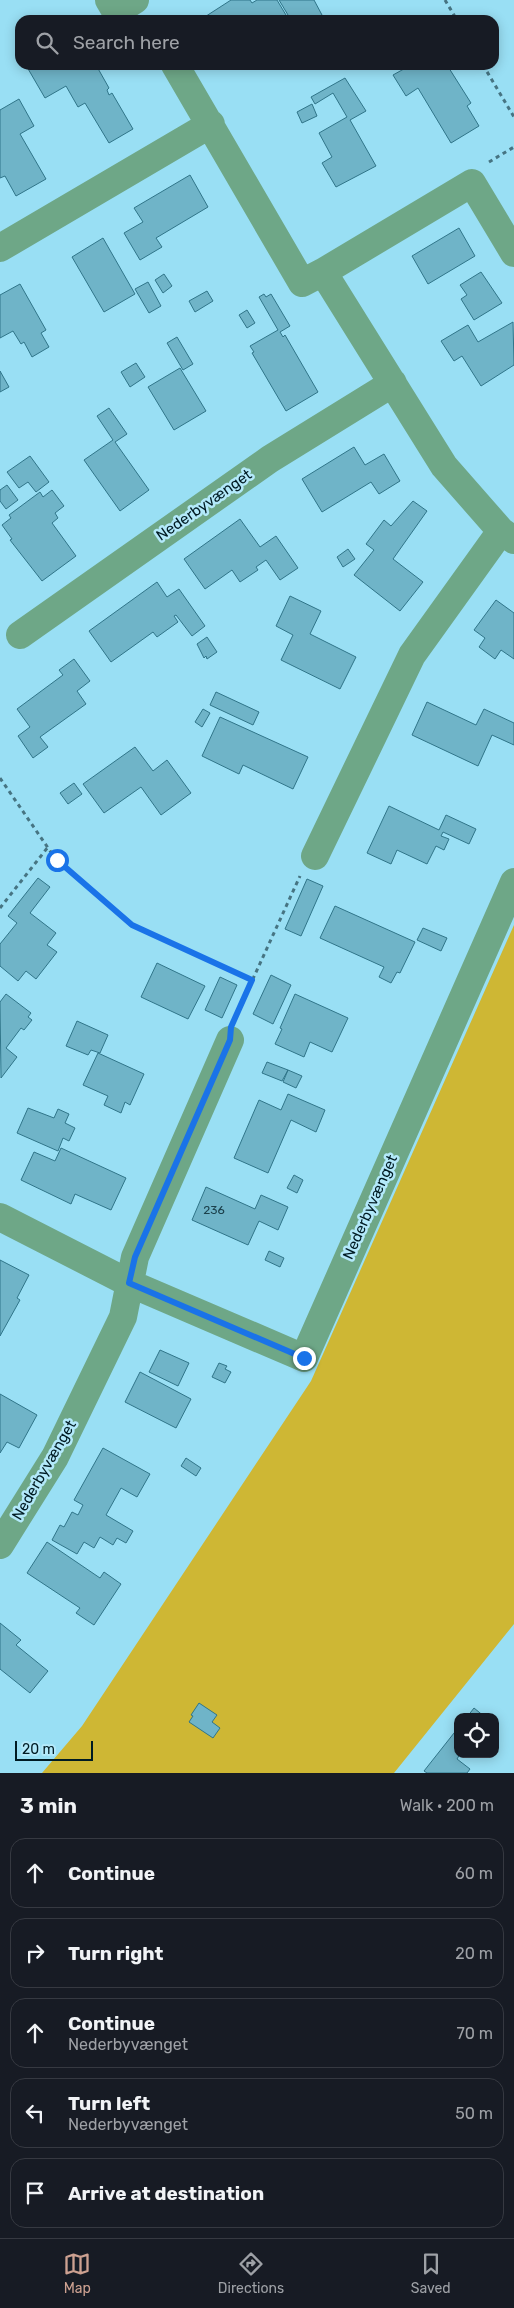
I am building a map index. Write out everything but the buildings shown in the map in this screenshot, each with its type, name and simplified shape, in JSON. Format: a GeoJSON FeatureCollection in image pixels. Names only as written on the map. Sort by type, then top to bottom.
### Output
{"type":"FeatureCollection","features":[{"type":"Feature","properties":{"kind":"street"},"geometry":{"type":"LineString","coordinates":[[109,0],[116,12],[136,0],[145,15]]}},
{"type":"Feature","properties":{"kind":"street"},"geometry":{"type":"LineString","coordinates":[[178,70],[302,282],[324,272],[472,183],[514,254]]}},
{"type":"Feature","properties":{"kind":"street"},"geometry":{"type":"LineString","coordinates":[[0,248],[211,124]]}},
{"type":"Feature","properties":{"kind":"street"},"geometry":{"type":"LineString","coordinates":[[315,856],[412,655],[508,536],[444,466],[324,272]]}},
{"type":"Feature","properties":{"kind":"street","name":"Nederbyvænget"},"geometry":{"type":"LineString","coordinates":[[20,635],[270,459],[393,383]]}},
{"type":"Feature","properties":{"kind":"street","name":"Nederbyvænget"},"geometry":{"type":"LineString","coordinates":[[0,1217],[129,1283],[304,1358],[514,882]]}},
{"type":"Feature","properties":{"kind":"street","name":"Nederbyvænget"},"geometry":{"type":"LineString","coordinates":[[0,1545],[55,1457],[123,1318],[135,1257],[230,1040]]}},
{"type":"Feature","properties":{"kind":"path"},"geometry":{"type":"LineString","coordinates":[[446,0],[454,15]]}},
{"type":"Feature","properties":{"kind":"path"},"geometry":{"type":"LineString","coordinates":[[487,70],[514,117]]}},
{"type":"Feature","properties":{"kind":"path"},"geometry":{"type":"LineString","coordinates":[[493,160],[514,147]]}},
{"type":"Feature","properties":{"kind":"path"},"geometry":{"type":"LineString","coordinates":[[0,778],[57,860],[132,925],[252,980]]}},
{"type":"Feature","properties":{"kind":"path"},"geometry":{"type":"LineString","coordinates":[[0,908],[48,847]]}},
{"type":"Feature","properties":{"kind":"path"},"geometry":{"type":"LineString","coordinates":[[230,1040],[231,1027],[304,866],[315,856]]}},
{"type":"Feature","properties":{"kind":"shaded area"},"geometry":{"type":"Polygon","coordinates":[[[514,925],[514,1624],[394,1773],[42,1773],[82,1726],[311,1381],[514,925]]]}},
{"type":"Feature","properties":{"kind":"route"},"geometry":{"type":"LineString","coordinates":[[57,860],[132,925],[252,980],[231,1027],[230,1040],[135,1257],[129,1283],[304,1358]]}}]}
